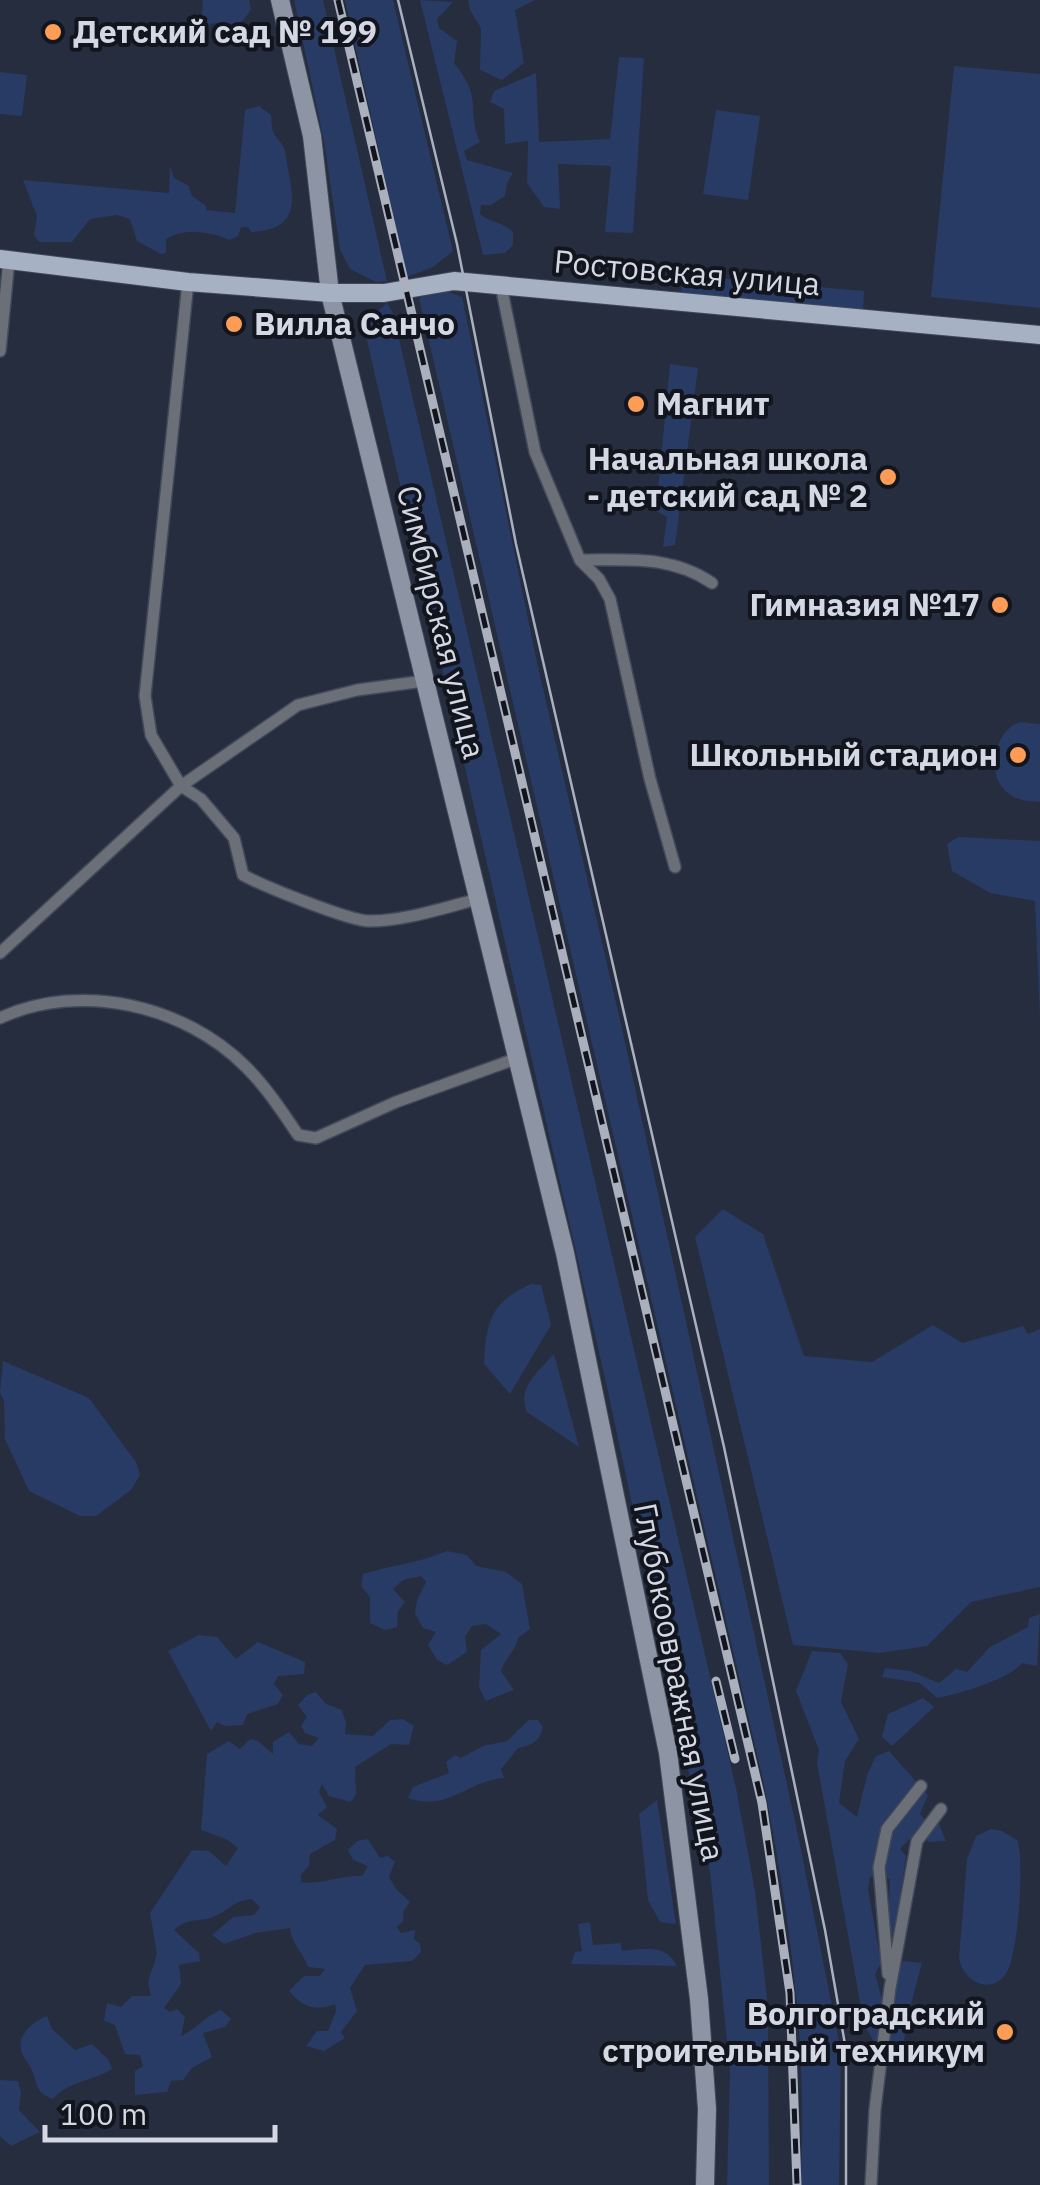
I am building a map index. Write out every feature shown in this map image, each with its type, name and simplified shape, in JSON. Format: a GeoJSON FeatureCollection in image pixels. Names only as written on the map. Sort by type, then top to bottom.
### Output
{"type":"FeatureCollection","features":[{"type":"Feature","properties":{"kind":"main road","name":"Симбирская улица"},"geometry":{"type":"LineString","coordinates":[[280,0],[312,136],[330,293],[565,1253]]}},
{"type":"Feature","properties":{"kind":"main road","name":"Ростовская улица"},"geometry":{"type":"LineString","coordinates":[[4,260],[188,282],[330,293],[384,293],[454,281],[1040,335]]}},
{"type":"Feature","properties":{"kind":"main road","name":"Глубокоовражная улица"},"geometry":{"type":"LineString","coordinates":[[565,1253],[668,1753],[699,1999],[707,2109],[705,2185]]}},
{"type":"Feature","properties":{"kind":"street"},"geometry":{"type":"LineString","coordinates":[[0,351],[4,260]]}},
{"type":"Feature","properties":{"kind":"street"},"geometry":{"type":"LineString","coordinates":[[188,282],[145,696],[151,735],[181,786],[202,799],[234,838],[244,876],[366,921],[429,912],[478,899]]}},
{"type":"Feature","properties":{"kind":"street"},"geometry":{"type":"LineString","coordinates":[[501,286],[535,452],[580,560],[599,578],[610,599],[650,779],[675,867]]}},
{"type":"Feature","properties":{"kind":"street"},"geometry":{"type":"LineString","coordinates":[[580,560],[645,560],[690,568],[712,583]]}},
{"type":"Feature","properties":{"kind":"street"},"geometry":{"type":"LineString","coordinates":[[0,953],[181,786],[298,705],[357,690],[424,681]]}},
{"type":"Feature","properties":{"kind":"street"},"geometry":{"type":"LineString","coordinates":[[0,1018],[16,1010],[73,1002],[139,1006],[210,1039],[243,1064],[298,1135],[316,1138],[396,1102],[515,1059]]}},
{"type":"Feature","properties":{"kind":"street"},"geometry":{"type":"LineString","coordinates":[[890,1988],[879,1866],[888,1830],[921,1786]]}},
{"type":"Feature","properties":{"kind":"street"},"geometry":{"type":"LineString","coordinates":[[871,2185],[875,2109],[890,1988],[918,1840],[941,1809]]}},
{"type":"Feature","properties":{"kind":"shaded area"},"geometry":{"type":"Polygon","coordinates":[[[203,0],[249,0],[251,9],[237,25],[210,24],[208,35],[201,32],[203,0]]]}},
{"type":"Feature","properties":{"kind":"shaded area"},"geometry":{"type":"Polygon","coordinates":[[[294,0],[323,0],[387,281],[376,282],[350,269],[340,250],[324,141],[294,0]]]}},
{"type":"Feature","properties":{"kind":"shaded area"},"geometry":{"type":"Polygon","coordinates":[[[345,0],[393,0],[453,251],[433,267],[407,277],[345,0]]]}},
{"type":"Feature","properties":{"kind":"shaded area"},"geometry":{"type":"Polygon","coordinates":[[[420,0],[453,2],[437,19],[439,28],[457,41],[454,63],[472,95],[480,142],[464,151],[467,160],[513,173],[505,196],[491,205],[481,205],[480,214],[513,232],[513,245],[505,253],[483,255],[420,0]]]}},
{"type":"Feature","properties":{"kind":"shaded area"},"geometry":{"type":"Polygon","coordinates":[[[468,0],[535,0],[515,10],[524,63],[502,80],[480,70],[481,28],[468,0]]]}},
{"type":"Feature","properties":{"kind":"shaded area"},"geometry":{"type":"Polygon","coordinates":[[[619,57],[644,58],[633,233],[605,232],[611,166],[558,164],[560,209],[544,207],[527,183],[528,141],[505,144],[504,109],[490,102],[494,91],[536,73],[539,142],[610,139],[619,57]]]}},
{"type":"Feature","properties":{"kind":"shaded area"},"geometry":{"type":"Polygon","coordinates":[[[954,66],[1040,74],[1040,308],[931,297],[954,66]]]}},
{"type":"Feature","properties":{"kind":"shaded area"},"geometry":{"type":"Polygon","coordinates":[[[0,72],[27,75],[22,116],[0,114],[0,72]]]}},
{"type":"Feature","properties":{"kind":"shaded area"},"geometry":{"type":"Polygon","coordinates":[[[259,106],[271,115],[274,134],[285,151],[292,205],[281,224],[251,232],[248,227],[241,227],[238,236],[230,240],[206,233],[182,233],[166,239],[166,253],[161,254],[137,241],[130,219],[117,215],[90,219],[72,242],[39,242],[34,235],[37,216],[23,180],[169,193],[170,166],[174,178],[189,186],[191,195],[206,210],[235,213],[245,110],[259,106]]]}},
{"type":"Feature","properties":{"kind":"shaded area"},"geometry":{"type":"Polygon","coordinates":[[[716,110],[760,116],[748,200],[703,194],[716,110]]]}},
{"type":"Feature","properties":{"kind":"shaded area"},"geometry":{"type":"Polygon","coordinates":[[[683,275],[864,291],[863,310],[681,294],[683,275]]]}},
{"type":"Feature","properties":{"kind":"shaded area"},"geometry":{"type":"Polygon","coordinates":[[[446,291],[462,297],[536,658],[623,1033],[798,1835],[841,2051],[839,2185],[800,2185],[802,2084],[795,1981],[763,1780],[419,298],[430,292],[446,291]]]}},
{"type":"Feature","properties":{"kind":"shaded area"},"geometry":{"type":"Polygon","coordinates":[[[387,303],[393,313],[736,1788],[755,1891],[768,2007],[769,2185],[727,2185],[730,2072],[710,1871],[607,1387],[366,336],[369,318],[387,303]]]}},
{"type":"Feature","properties":{"kind":"shaded area"},"geometry":{"type":"Polygon","coordinates":[[[670,364],[698,368],[675,545],[663,547],[667,517],[656,511],[670,364]]]}},
{"type":"Feature","properties":{"kind":"shaded area","name":"Школьный стадион"},"geometry":{"type":"Polygon","coordinates":[[[1020,722],[1040,724],[1040,802],[1013,796],[997,777],[998,744],[1020,722]]]}},
{"type":"Feature","properties":{"kind":"shaded area"},"geometry":{"type":"Polygon","coordinates":[[[958,837],[1040,841],[1040,1019],[1035,901],[990,893],[952,871],[947,844],[958,837]]]}},
{"type":"Feature","properties":{"kind":"shaded area"},"geometry":{"type":"Polygon","coordinates":[[[723,1209],[763,1234],[804,1356],[872,1362],[933,1325],[962,1343],[1023,1326],[1028,1334],[1040,1329],[1040,1587],[971,1602],[927,1646],[880,1653],[793,1645],[695,1237],[723,1209]]]}},
{"type":"Feature","properties":{"kind":"shaded area"},"geometry":{"type":"Polygon","coordinates":[[[531,1284],[541,1285],[551,1325],[510,1394],[484,1364],[489,1325],[507,1298],[531,1284]]]}},
{"type":"Feature","properties":{"kind":"shaded area"},"geometry":{"type":"Polygon","coordinates":[[[554,1354],[579,1447],[527,1412],[524,1403],[531,1380],[554,1354]]]}},
{"type":"Feature","properties":{"kind":"shaded area"},"geometry":{"type":"Polygon","coordinates":[[[3,1361],[89,1398],[136,1462],[140,1475],[131,1490],[96,1516],[80,1516],[29,1491],[5,1439],[4,1401],[0,1392],[3,1361]]]}},
{"type":"Feature","properties":{"kind":"shaded area"},"geometry":{"type":"Polygon","coordinates":[[[447,1551],[467,1555],[476,1566],[506,1572],[522,1584],[530,1629],[518,1638],[501,1671],[514,1690],[486,1701],[479,1687],[481,1650],[501,1634],[486,1624],[472,1626],[465,1637],[467,1652],[447,1665],[437,1660],[428,1645],[436,1632],[423,1628],[415,1614],[426,1582],[421,1576],[403,1580],[393,1589],[405,1602],[398,1611],[397,1627],[385,1630],[370,1623],[370,1597],[361,1586],[363,1574],[447,1551]]]}},
{"type":"Feature","properties":{"kind":"shaded area"},"geometry":{"type":"Polygon","coordinates":[[[1040,1614],[1037,1666],[1022,1663],[996,1680],[937,1698],[920,1683],[882,1677],[885,1668],[910,1671],[939,1683],[956,1669],[967,1672],[990,1647],[1028,1627],[1029,1618],[1040,1614]]]}},
{"type":"Feature","properties":{"kind":"shaded area"},"geometry":{"type":"Polygon","coordinates":[[[199,1635],[217,1637],[236,1659],[258,1642],[305,1662],[304,1674],[278,1676],[274,1684],[283,1695],[278,1704],[247,1714],[243,1725],[225,1726],[217,1722],[211,1731],[168,1651],[199,1635]]]}},
{"type":"Feature","properties":{"kind":"shaded area"},"geometry":{"type":"Polygon","coordinates":[[[812,1651],[840,1653],[848,1664],[841,1702],[859,1739],[845,1761],[839,1803],[857,1817],[876,1756],[889,1751],[928,1795],[920,1814],[932,1827],[939,1824],[946,1841],[928,1842],[919,1829],[900,1849],[906,1856],[894,1937],[888,1930],[890,1879],[870,1877],[868,1889],[881,1963],[875,1974],[882,1999],[894,2007],[896,1976],[903,1961],[922,1963],[900,2064],[881,2055],[864,2024],[817,1763],[819,1750],[796,1691],[812,1651]]]}},
{"type":"Feature","properties":{"kind":"shaded area"},"geometry":{"type":"Polygon","coordinates":[[[316,1692],[326,1704],[342,1710],[345,1734],[373,1736],[390,1720],[403,1719],[414,1726],[409,1745],[391,1744],[355,1767],[356,1794],[351,1802],[329,1796],[322,1784],[319,1792],[327,1807],[318,1815],[337,1829],[335,1840],[310,1854],[301,1882],[362,1876],[368,1866],[353,1860],[348,1850],[357,1841],[368,1839],[380,1858],[388,1856],[395,1862],[389,1877],[410,1902],[397,1927],[401,1933],[415,1930],[414,1939],[421,1952],[412,1961],[365,1965],[350,1988],[357,2011],[341,2032],[345,2038],[324,2051],[306,2046],[317,2031],[328,2031],[335,2004],[310,2006],[289,1991],[304,1976],[319,1976],[325,1969],[308,1967],[290,1928],[256,1933],[224,1944],[212,1935],[233,1917],[254,1915],[260,1907],[252,1899],[213,1917],[185,1923],[174,1930],[199,1953],[200,1961],[179,1965],[181,1984],[164,2008],[170,2012],[177,2009],[185,2017],[181,2036],[221,2010],[231,2019],[225,2027],[203,2033],[212,2057],[192,2068],[183,2080],[171,2081],[167,2092],[135,2095],[135,2071],[143,2066],[140,2055],[125,2054],[115,2025],[104,2021],[107,2003],[121,2007],[132,1996],[151,1996],[148,1982],[157,1954],[150,1913],[192,1850],[209,1851],[226,1866],[238,1848],[201,1830],[207,1754],[229,1741],[240,1749],[250,1739],[273,1754],[273,1742],[289,1732],[299,1744],[312,1746],[319,1738],[305,1733],[301,1726],[307,1717],[298,1705],[316,1692]]]}},
{"type":"Feature","properties":{"kind":"shaded area"},"geometry":{"type":"Polygon","coordinates":[[[923,1698],[934,1707],[892,1746],[882,1737],[888,1714],[923,1698]]]}},
{"type":"Feature","properties":{"kind":"shaded area"},"geometry":{"type":"Polygon","coordinates":[[[529,1720],[538,1720],[543,1727],[540,1736],[528,1746],[518,1748],[501,1769],[504,1778],[446,1799],[408,1798],[413,1787],[449,1773],[446,1762],[455,1755],[461,1758],[483,1746],[507,1741],[529,1720]]]}},
{"type":"Feature","properties":{"kind":"shaded area"},"geometry":{"type":"Polygon","coordinates":[[[657,1800],[676,1924],[660,1922],[648,1900],[639,1814],[657,1800]]]}},
{"type":"Feature","properties":{"kind":"shaded area"},"geometry":{"type":"Polygon","coordinates":[[[991,1829],[1017,1840],[1020,1884],[1012,1960],[1002,1978],[987,1985],[966,1974],[959,1958],[967,1859],[976,1836],[991,1829]]]}},
{"type":"Feature","properties":{"kind":"shaded area"},"geometry":{"type":"Polygon","coordinates":[[[590,1922],[593,1945],[621,1943],[622,1951],[660,1951],[677,1966],[571,1964],[575,1952],[582,1951],[578,1924],[590,1922]]]}},
{"type":"Feature","properties":{"kind":"shaded area"},"geometry":{"type":"Polygon","coordinates":[[[47,2016],[52,2029],[75,2050],[92,2044],[108,2059],[112,2069],[67,2088],[53,2099],[43,2093],[20,2047],[27,2030],[47,2016]]]}},
{"type":"Feature","properties":{"kind":"shaded area"},"geometry":{"type":"Polygon","coordinates":[[[0,2080],[18,2081],[19,2110],[40,2132],[11,2146],[0,2136],[0,2080]]]}},
{"type":"Feature","properties":{"kind":"tram line"},"geometry":{"type":"LineString","coordinates":[[398,0],[457,244],[516,544],[724,1447],[825,1930],[846,2050],[846,2185]]}},
{"type":"Feature","properties":{"kind":"railway"},"geometry":{"type":"LineString","coordinates":[[338,0],[762,1803],[790,1993],[797,2185]]}},
{"type":"Feature","properties":{"kind":"railway"},"geometry":{"type":"LineString","coordinates":[[716,1681],[735,1759]]}},
{"type":"Feature","properties":{"kind":"place","name":"Детский сад № 199"},"geometry":{"type":"Point","coordinates":[53,32]}},
{"type":"Feature","properties":{"kind":"place","name":"Вилла Санчо"},"geometry":{"type":"Point","coordinates":[234,324]}},
{"type":"Feature","properties":{"kind":"place","name":"Магнит"},"geometry":{"type":"Point","coordinates":[636,404]}},
{"type":"Feature","properties":{"kind":"place","name":"Начальная школа - детский сад № 2"},"geometry":{"type":"Point","coordinates":[888,477]}},
{"type":"Feature","properties":{"kind":"place","name":"Гимназия №17"},"geometry":{"type":"Point","coordinates":[1000,605]}},
{"type":"Feature","properties":{"kind":"place","name":"Школьный стадион"},"geometry":{"type":"Point","coordinates":[1018,755]}},
{"type":"Feature","properties":{"kind":"place","name":"Волгоградский строительный техникум"},"geometry":{"type":"Point","coordinates":[1005,2032]}}]}
